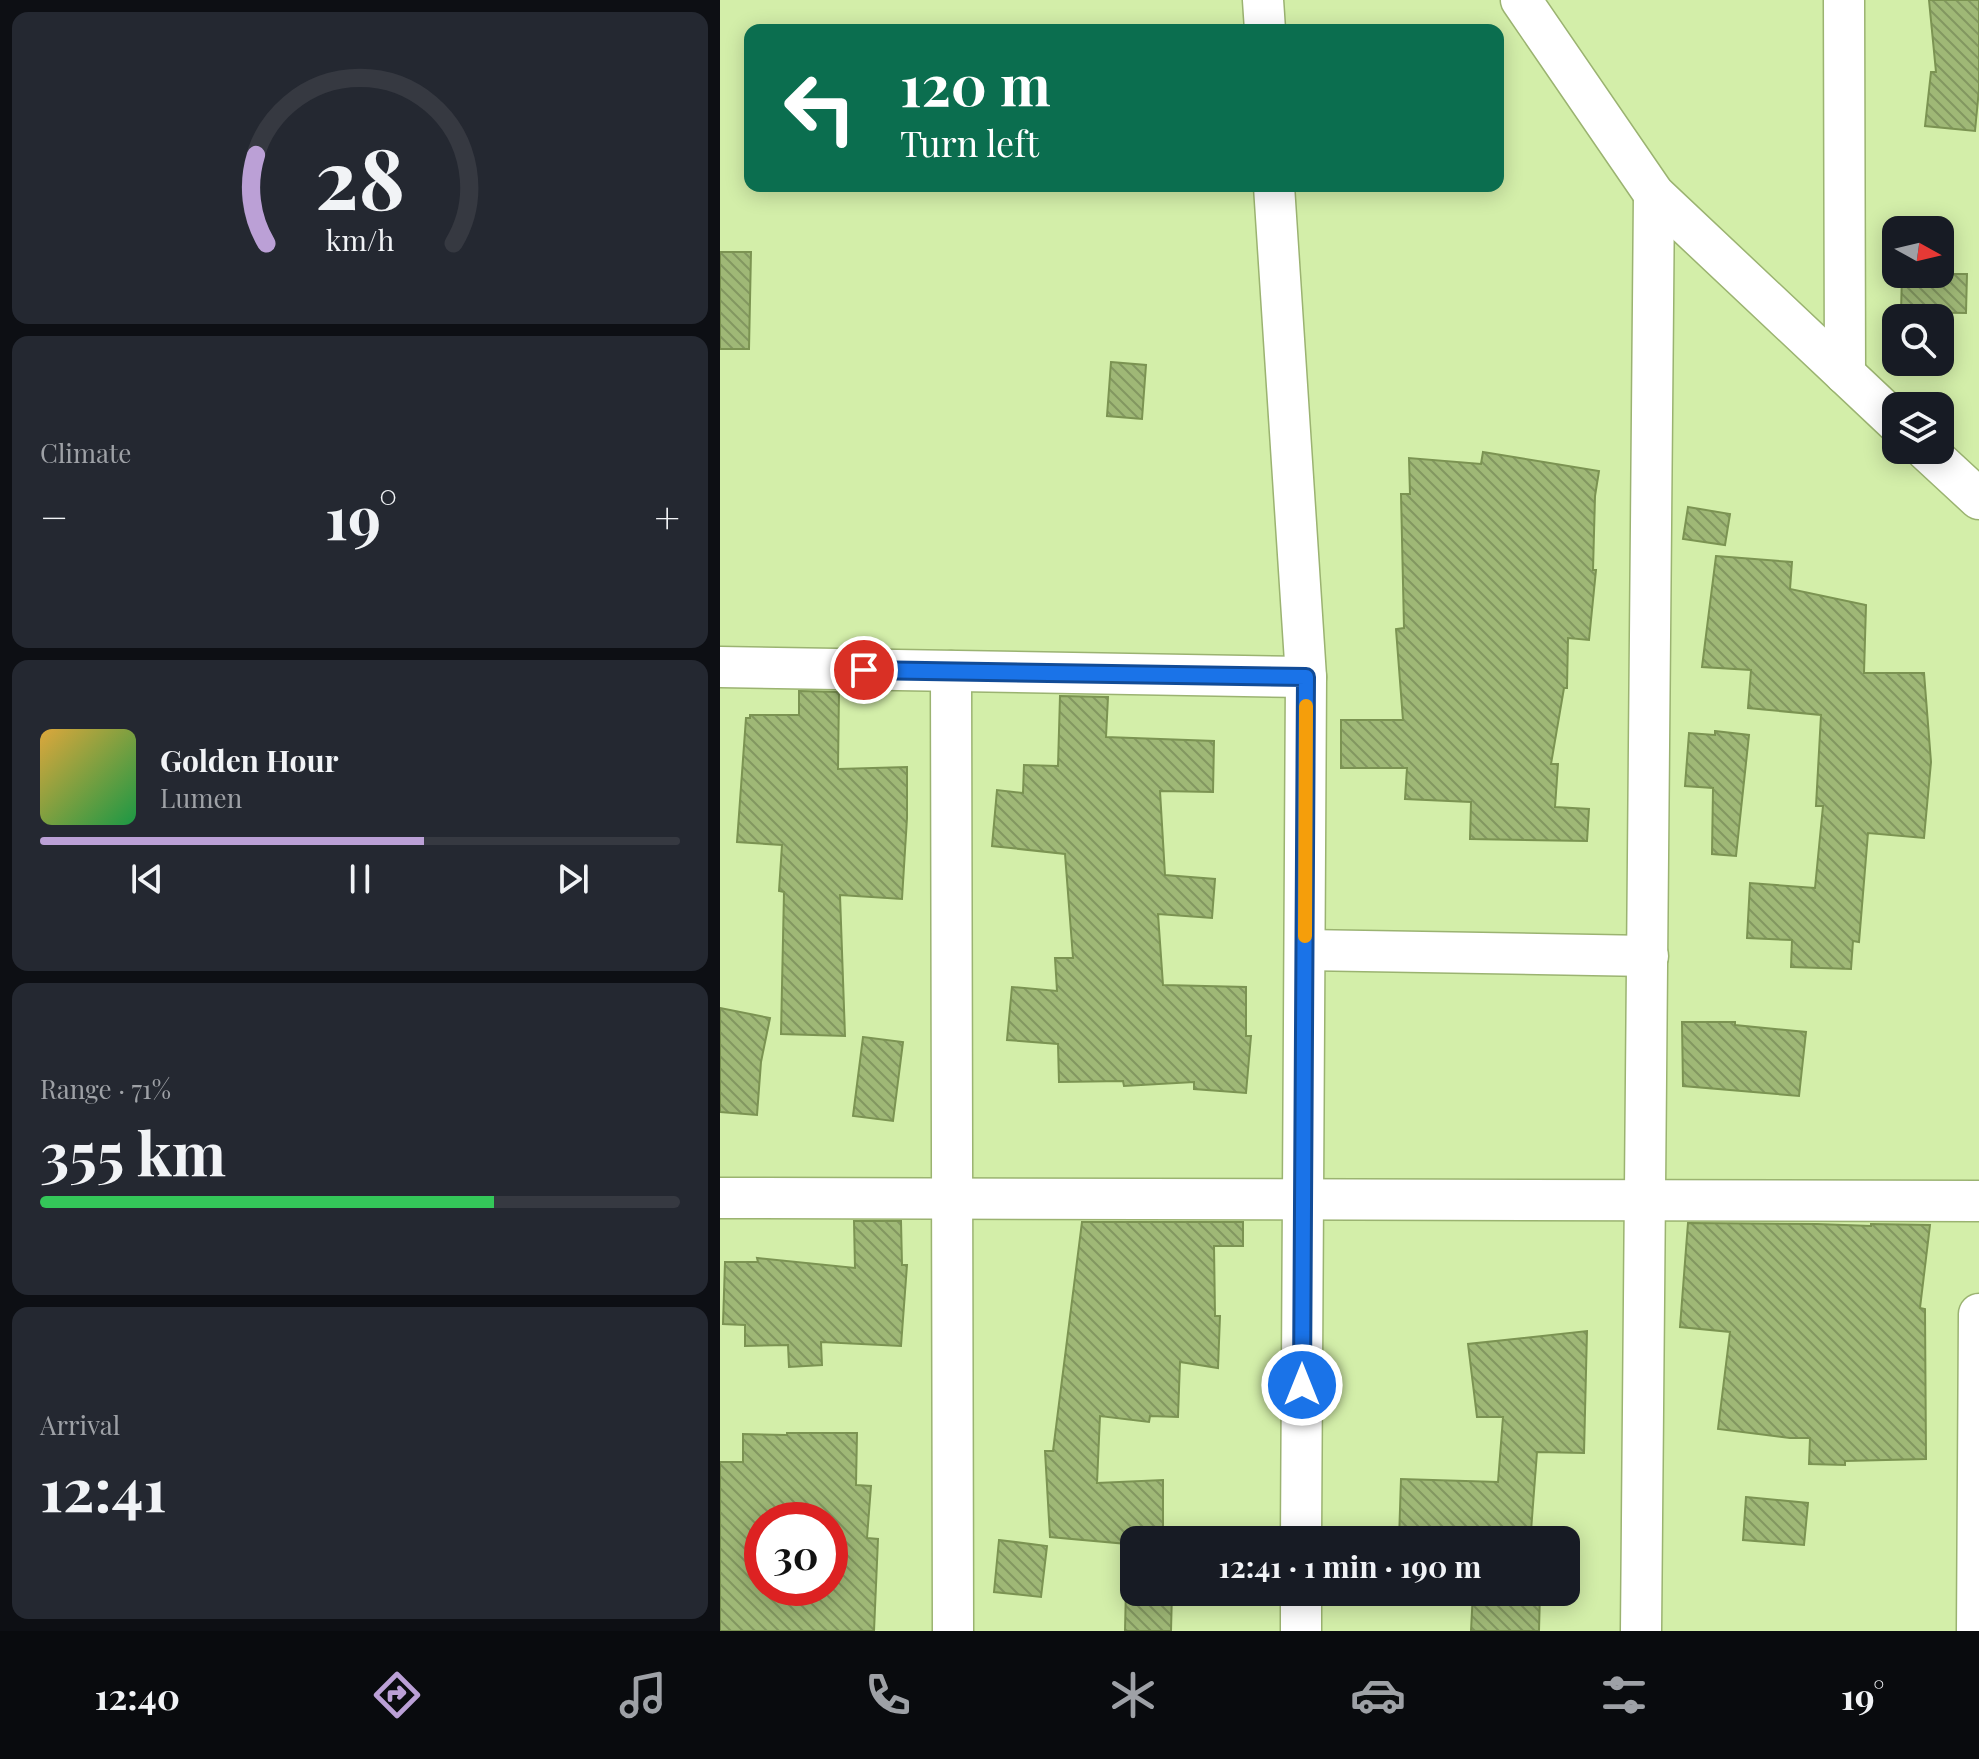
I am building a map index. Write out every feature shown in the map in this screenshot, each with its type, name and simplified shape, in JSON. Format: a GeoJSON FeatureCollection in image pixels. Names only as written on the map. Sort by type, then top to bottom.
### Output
{"type":"FeatureCollection","features":[{"type":"Feature","properties":{"kind":"street"},"geometry":{"type":"LineString","coordinates":[[1263,0],[1265,24]]}},
{"type":"Feature","properties":{"kind":"street"},"geometry":{"type":"LineString","coordinates":[[1521,0],[1654,194],[1882,409]]}},
{"type":"Feature","properties":{"kind":"street"},"geometry":{"type":"LineString","coordinates":[[1844,0],[1845,374]]}},
{"type":"Feature","properties":{"kind":"street"},"geometry":{"type":"LineString","coordinates":[[1274,192],[1306,677],[1301,1526]]}},
{"type":"Feature","properties":{"kind":"street"},"geometry":{"type":"LineString","coordinates":[[1641,1631],[1654,194]]}},
{"type":"Feature","properties":{"kind":"street"},"geometry":{"type":"LineString","coordinates":[[1941,464],[1979,499]]}},
{"type":"Feature","properties":{"kind":"street"},"geometry":{"type":"LineString","coordinates":[[720,667],[1306,677]]}},
{"type":"Feature","properties":{"kind":"street"},"geometry":{"type":"LineString","coordinates":[[951,671],[953,1631]]}},
{"type":"Feature","properties":{"kind":"street"},"geometry":{"type":"LineString","coordinates":[[1305,950],[1648,956]]}},
{"type":"Feature","properties":{"kind":"street"},"geometry":{"type":"LineString","coordinates":[[720,1198],[1979,1201]]}},
{"type":"Feature","properties":{"kind":"street"},"geometry":{"type":"LineString","coordinates":[[1977,1631],[1979,1314]]}},
{"type":"Feature","properties":{"kind":"street"},"geometry":{"type":"LineString","coordinates":[[1301,1606],[1301,1631]]}},
{"type":"Feature","properties":{"kind":"building"},"geometry":{"type":"Polygon","coordinates":[[[1929,0],[1979,0],[1979,89],[1975,131],[1925,126],[1931,72],[1936,72],[1929,0]]]}},
{"type":"Feature","properties":{"kind":"building"},"geometry":{"type":"Polygon","coordinates":[[[720,252],[751,252],[749,349],[720,349],[720,252]]]}},
{"type":"Feature","properties":{"kind":"building"},"geometry":{"type":"Polygon","coordinates":[[[1954,274],[1967,274],[1966,313],[1954,313],[1954,304],[1901,304],[1902,288],[1954,288],[1954,274]]]}},
{"type":"Feature","properties":{"kind":"building"},"geometry":{"type":"Polygon","coordinates":[[[1111,362],[1146,365],[1142,419],[1107,416],[1111,362]]]}},
{"type":"Feature","properties":{"kind":"building"},"geometry":{"type":"Polygon","coordinates":[[[1483,452],[1599,471],[1595,496],[1593,570],[1596,570],[1589,640],[1568,638],[1567,688],[1564,688],[1551,764],[1558,764],[1555,807],[1589,809],[1587,841],[1470,839],[1471,802],[1405,799],[1407,768],[1341,768],[1341,720],[1403,720],[1396,629],[1404,628],[1401,494],[1410,494],[1409,458],[1481,464],[1483,452]]]}},
{"type":"Feature","properties":{"kind":"building"},"geometry":{"type":"Polygon","coordinates":[[[1688,507],[1730,514],[1725,545],[1683,539],[1688,507]]]}},
{"type":"Feature","properties":{"kind":"building"},"geometry":{"type":"Polygon","coordinates":[[[1716,556],[1792,562],[1790,589],[1866,605],[1864,673],[1924,673],[1931,762],[1924,838],[1868,833],[1859,942],[1853,941],[1851,969],[1791,967],[1792,940],[1747,938],[1750,883],[1815,888],[1823,806],[1816,806],[1821,715],[1748,708],[1751,670],[1702,667],[1716,556]]]}},
{"type":"Feature","properties":{"kind":"building"},"geometry":{"type":"Polygon","coordinates":[[[799,691],[839,692],[838,769],[907,767],[902,899],[840,895],[845,1036],[781,1034],[784,892],[779,891],[782,845],[737,842],[746,718],[750,715],[799,715],[799,691]]]}},
{"type":"Feature","properties":{"kind":"building"},"geometry":{"type":"Polygon","coordinates":[[[1060,696],[1108,697],[1106,737],[1214,741],[1213,792],[1160,791],[1165,875],[1215,879],[1212,918],[1158,914],[1163,985],[1246,987],[1246,1036],[1251,1036],[1246,1093],[1194,1089],[1194,1082],[1124,1086],[1123,1081],[1059,1082],[1058,1044],[1007,1040],[1012,987],[1057,991],[1055,958],[1073,958],[1065,854],[992,846],[997,790],[1023,793],[1024,765],[1058,766],[1060,696]]]}},
{"type":"Feature","properties":{"kind":"building"},"geometry":{"type":"Polygon","coordinates":[[[1715,731],[1749,735],[1736,856],[1712,854],[1713,788],[1685,786],[1689,733],[1715,735],[1715,731]]]}},
{"type":"Feature","properties":{"kind":"building"},"geometry":{"type":"Polygon","coordinates":[[[720,1008],[770,1018],[761,1062],[757,1115],[720,1112],[720,1008]]]}},
{"type":"Feature","properties":{"kind":"building"},"geometry":{"type":"Polygon","coordinates":[[[1682,1022],[1735,1022],[1735,1025],[1806,1032],[1799,1096],[1683,1086],[1682,1022]]]}},
{"type":"Feature","properties":{"kind":"building"},"geometry":{"type":"Polygon","coordinates":[[[863,1037],[903,1042],[893,1121],[853,1116],[863,1037]]]}},
{"type":"Feature","properties":{"kind":"building"},"geometry":{"type":"Polygon","coordinates":[[[854,1221],[901,1221],[902,1265],[907,1265],[901,1346],[821,1342],[822,1365],[789,1367],[788,1345],[745,1346],[745,1325],[723,1324],[725,1262],[758,1262],[757,1258],[855,1268],[854,1221]]]}},
{"type":"Feature","properties":{"kind":"building"},"geometry":{"type":"Polygon","coordinates":[[[1082,1222],[1243,1222],[1243,1246],[1214,1246],[1215,1316],[1220,1316],[1218,1368],[1180,1362],[1178,1417],[1150,1416],[1149,1422],[1100,1416],[1097,1483],[1163,1480],[1163,1526],[1120,1526],[1120,1543],[1050,1537],[1045,1451],[1053,1451],[1082,1222]]]}},
{"type":"Feature","properties":{"kind":"building"},"geometry":{"type":"Polygon","coordinates":[[[1688,1223],[1930,1225],[1920,1308],[1925,1309],[1926,1459],[1845,1461],[1845,1465],[1809,1464],[1810,1438],[1718,1429],[1730,1332],[1680,1327],[1688,1223]]]}},
{"type":"Feature","properties":{"kind":"building"},"geometry":{"type":"Polygon","coordinates":[[[1587,1331],[1584,1453],[1537,1452],[1531,1526],[1399,1526],[1401,1479],[1498,1482],[1503,1417],[1477,1417],[1468,1344],[1587,1331]]]}},
{"type":"Feature","properties":{"kind":"building"},"geometry":{"type":"Polygon","coordinates":[[[857,1433],[856,1485],[871,1486],[867,1538],[878,1539],[874,1631],[720,1631],[720,1462],[743,1462],[743,1434],[857,1433]]]}},
{"type":"Feature","properties":{"kind":"building"},"geometry":{"type":"Polygon","coordinates":[[[1746,1497],[1808,1503],[1804,1545],[1743,1540],[1746,1497]]]}},
{"type":"Feature","properties":{"kind":"building"},"geometry":{"type":"Polygon","coordinates":[[[999,1540],[1047,1546],[1041,1597],[994,1592],[999,1540]]]}},
{"type":"Feature","properties":{"kind":"building"},"geometry":{"type":"Polygon","coordinates":[[[1126,1606],[1172,1606],[1171,1631],[1125,1631],[1126,1606]]]}},
{"type":"Feature","properties":{"kind":"building"},"geometry":{"type":"Polygon","coordinates":[[[1472,1606],[1540,1606],[1539,1631],[1471,1631],[1472,1606]]]}},
{"type":"Feature","properties":{"kind":"slow traffic"},"geometry":{"type":"LineString","coordinates":[[1305,936],[1306,706]]}},
{"type":"Feature","properties":{"kind":"route"},"geometry":{"type":"LineString","coordinates":[[864,670],[1306,677],[1302,1385]]}}]}
